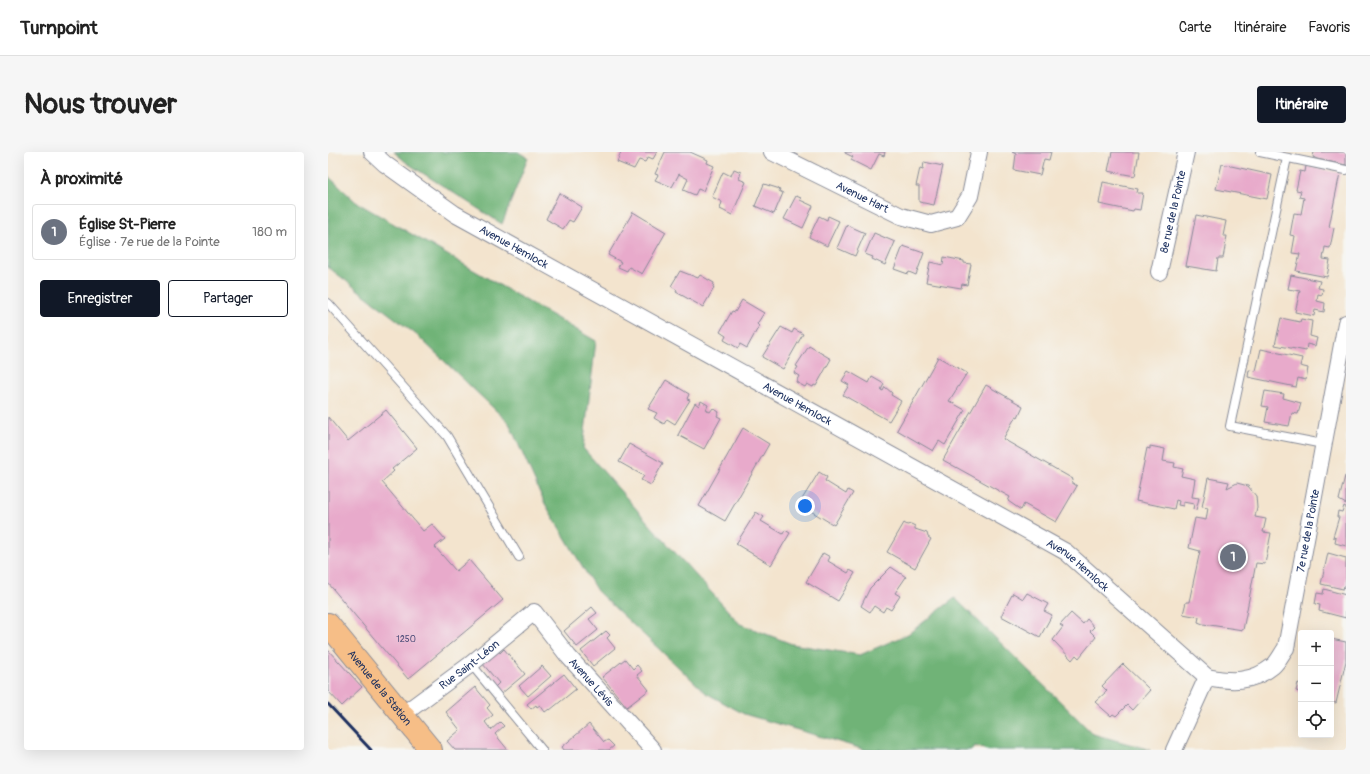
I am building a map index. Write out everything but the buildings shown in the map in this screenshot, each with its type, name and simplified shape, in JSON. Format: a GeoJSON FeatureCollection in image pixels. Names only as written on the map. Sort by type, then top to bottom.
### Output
{"type":"FeatureCollection","features":[{"type":"Feature","properties":{"kind":"main road","name":"Avenue de la Station"},"geometry":{"type":"LineString","coordinates":[[328,624],[431,750]]}},
{"type":"Feature","properties":{"kind":"street","name":"Avenue Hemlock"},"geometry":{"type":"LineString","coordinates":[[372,152],[385,164],[455,214],[1066,552],[1207,677]]}},
{"type":"Feature","properties":{"kind":"street","name":"Avenue Hart"},"geometry":{"type":"LineString","coordinates":[[772,152],[901,216],[931,224],[958,217],[970,196],[979,152]]}},
{"type":"Feature","properties":{"kind":"street","name":"8e rue de la Pointe"},"geometry":{"type":"LineString","coordinates":[[1159,272],[1186,152]]}},
{"type":"Feature","properties":{"kind":"street","name":"7e rue de la Pointe"},"geometry":{"type":"LineString","coordinates":[[1207,677],[1230,681],[1251,679],[1273,666],[1286,648],[1346,323]]}},
{"type":"Feature","properties":{"kind":"street","name":"Rue Saint-Léon"},"geometry":{"type":"LineString","coordinates":[[402,715],[471,664],[534,612]]}},
{"type":"Feature","properties":{"kind":"street","name":"Avenue Lévis"},"geometry":{"type":"LineString","coordinates":[[534,612],[568,656],[653,750]]}},
{"type":"Feature","properties":{"kind":"street"},"geometry":{"type":"LineString","coordinates":[[1174,750],[1207,677]]}},
{"type":"Feature","properties":{"kind":"lane"},"geometry":{"type":"LineString","coordinates":[[1260,152],[1346,170]]}},
{"type":"Feature","properties":{"kind":"lane"},"geometry":{"type":"LineString","coordinates":[[1287,158],[1230,426],[1323,444]]}},
{"type":"Feature","properties":{"kind":"lane"},"geometry":{"type":"LineString","coordinates":[[328,303],[448,436],[519,557]]}},
{"type":"Feature","properties":{"kind":"lane"},"geometry":{"type":"LineString","coordinates":[[471,664],[542,750]]}},
{"type":"Feature","properties":{"kind":"green space"},"geometry":{"type":"Polygon","coordinates":[[[394,152],[518,152],[528,158],[502,224],[407,163],[394,152]]]}},
{"type":"Feature","properties":{"kind":"green space"},"geometry":{"type":"Polygon","coordinates":[[[328,176],[356,202],[596,341],[583,448],[740,624],[792,644],[860,655],[908,634],[955,598],[1093,734],[1151,750],[987,750],[975,746],[970,750],[866,750],[744,714],[706,693],[597,591],[544,502],[509,423],[418,336],[328,267],[328,176]]]}},
{"type":"Feature","properties":{"kind":"railway"},"geometry":{"type":"LineString","coordinates":[[328,704],[371,750]]}},
{"type":"Feature","properties":{"kind":"place","name":"Église St-Pierre"},"geometry":{"type":"Point","coordinates":[1233,557]}}]}
